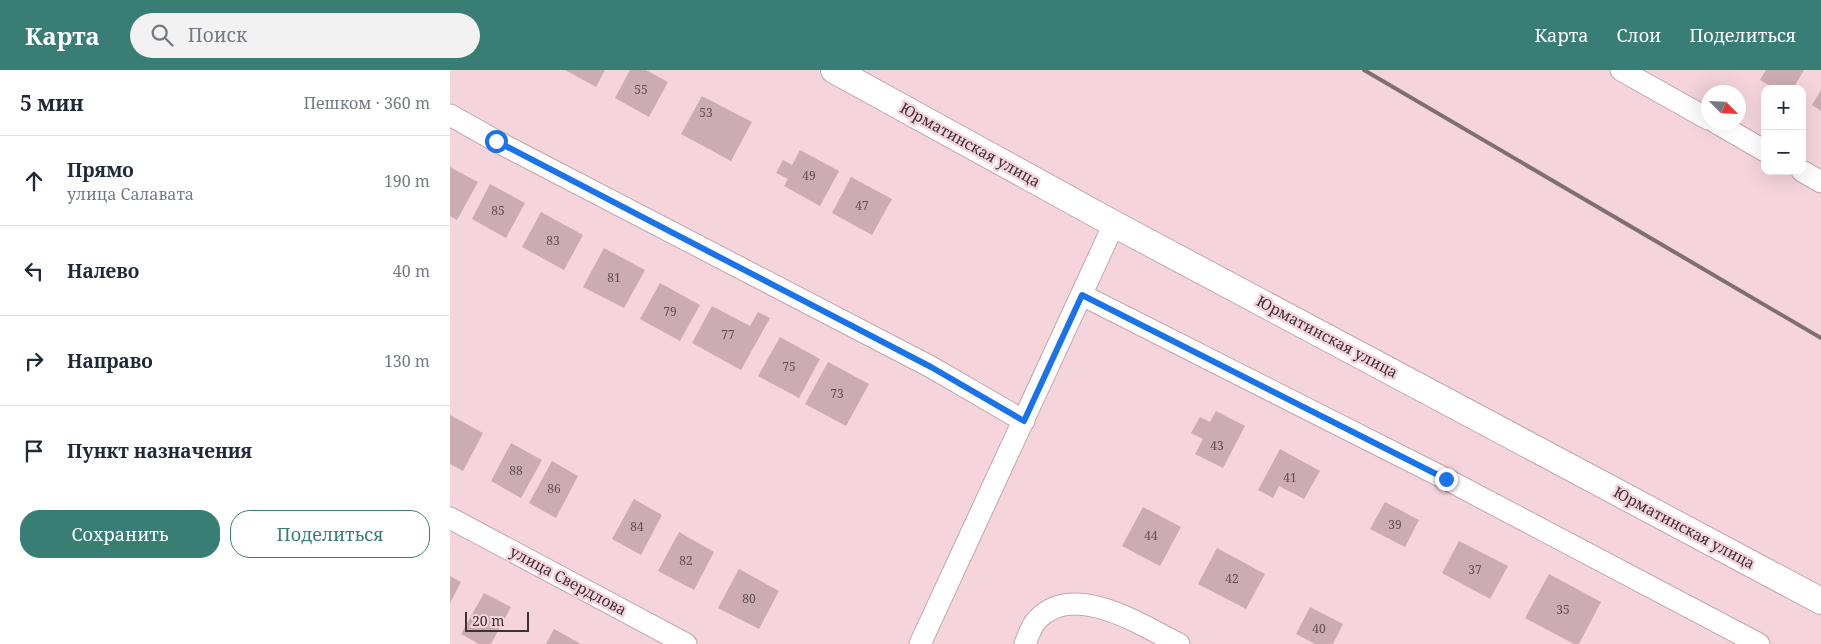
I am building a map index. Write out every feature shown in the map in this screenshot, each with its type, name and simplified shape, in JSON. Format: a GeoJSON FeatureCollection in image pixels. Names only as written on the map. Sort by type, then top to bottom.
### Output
{"type":"FeatureCollection","features":[{"type":"Feature","properties":{"kind":"main road","name":"Юрматинская улица"},"geometry":{"type":"LineString","coordinates":[[834,70],[1114,224],[1821,601]]}},
{"type":"Feature","properties":{"kind":"street"},"geometry":{"type":"LineString","coordinates":[[1621,70],[1701,115]]}},
{"type":"Feature","properties":{"kind":"street"},"geometry":{"type":"LineString","coordinates":[[450,115],[496,141],[931,367],[1024,421]]}},
{"type":"Feature","properties":{"kind":"street"},"geometry":{"type":"LineString","coordinates":[[1729,130],[1761,149]]}},
{"type":"Feature","properties":{"kind":"street"},"geometry":{"type":"LineString","coordinates":[[1806,173],[1821,182]]}},
{"type":"Feature","properties":{"kind":"street"},"geometry":{"type":"LineString","coordinates":[[920,644],[1114,224]]}},
{"type":"Feature","properties":{"kind":"street"},"geometry":{"type":"LineString","coordinates":[[1082,295],[1446,479],[1759,644]]}},
{"type":"Feature","properties":{"kind":"street","name":"улица Свердлова"},"geometry":{"type":"LineString","coordinates":[[450,518],[686,644]]}},
{"type":"Feature","properties":{"kind":"street"},"geometry":{"type":"LineString","coordinates":[[1025,644],[1036,620],[1053,607],[1070,603],[1105,608],[1178,644]]}},
{"type":"Feature","properties":{"kind":"building"},"geometry":{"type":"Polygon","coordinates":[[[565,70],[605,70],[596,87],[565,70]]]}},
{"type":"Feature","properties":{"kind":"building"},"geometry":{"type":"Polygon","coordinates":[[[630,70],[646,70],[668,82],[649,117],[615,98],[630,70]]]}},
{"type":"Feature","properties":{"kind":"building"},"geometry":{"type":"Polygon","coordinates":[[[1766,70],[1804,70],[1795,85],[1768,85],[1760,80],[1766,70]]]}},
{"type":"Feature","properties":{"kind":"building"},"geometry":{"type":"Polygon","coordinates":[[[1821,90],[1821,111],[1812,105],[1821,90]]]}},
{"type":"Feature","properties":{"kind":"building"},"geometry":{"type":"Polygon","coordinates":[[[702,96],[752,122],[731,161],[681,134],[702,96]]]}},
{"type":"Feature","properties":{"kind":"building"},"geometry":{"type":"Polygon","coordinates":[[[800,150],[839,171],[820,206],[784,186],[788,179],[776,173],[783,160],[792,165],[800,150]]]}},
{"type":"Feature","properties":{"kind":"building"},"geometry":{"type":"Polygon","coordinates":[[[450,167],[478,182],[457,220],[450,216],[450,167]]]}},
{"type":"Feature","properties":{"kind":"building"},"geometry":{"type":"Polygon","coordinates":[[[851,177],[892,199],[872,235],[832,213],[851,177]]]}},
{"type":"Feature","properties":{"kind":"building"},"geometry":{"type":"Polygon","coordinates":[[[490,184],[525,203],[506,238],[472,219],[490,184]]]}},
{"type":"Feature","properties":{"kind":"building"},"geometry":{"type":"Polygon","coordinates":[[[541,212],[583,235],[564,270],[522,247],[541,212]]]}},
{"type":"Feature","properties":{"kind":"building"},"geometry":{"type":"Polygon","coordinates":[[[604,248],[645,270],[624,308],[583,287],[604,248]]]}},
{"type":"Feature","properties":{"kind":"building"},"geometry":{"type":"Polygon","coordinates":[[[660,283],[700,305],[680,341],[640,319],[660,283]]]}},
{"type":"Feature","properties":{"kind":"building"},"geometry":{"type":"Polygon","coordinates":[[[712,306],[750,326],[758,312],[770,318],[741,370],[692,343],[712,306]]]}},
{"type":"Feature","properties":{"kind":"building"},"geometry":{"type":"Polygon","coordinates":[[[780,337],[820,359],[799,398],[758,376],[780,337]]]}},
{"type":"Feature","properties":{"kind":"building"},"geometry":{"type":"Polygon","coordinates":[[[828,362],[869,384],[846,426],[805,404],[828,362]]]}},
{"type":"Feature","properties":{"kind":"building"},"geometry":{"type":"Polygon","coordinates":[[[1216,411],[1245,426],[1223,468],[1195,454],[1203,439],[1191,433],[1200,417],[1210,422],[1216,411]]]}},
{"type":"Feature","properties":{"kind":"building"},"geometry":{"type":"Polygon","coordinates":[[[450,415],[483,433],[463,471],[450,464],[450,415]]]}},
{"type":"Feature","properties":{"kind":"building"},"geometry":{"type":"Polygon","coordinates":[[[511,443],[542,460],[521,498],[491,481],[511,443]]]}},
{"type":"Feature","properties":{"kind":"building"},"geometry":{"type":"Polygon","coordinates":[[[1280,449],[1320,471],[1304,499],[1279,486],[1273,498],[1258,490],[1280,449]]]}},
{"type":"Feature","properties":{"kind":"building"},"geometry":{"type":"Polygon","coordinates":[[[552,461],[578,476],[556,518],[529,503],[552,461]]]}},
{"type":"Feature","properties":{"kind":"building"},"geometry":{"type":"Polygon","coordinates":[[[634,499],[662,515],[641,555],[612,539],[634,499]]]}},
{"type":"Feature","properties":{"kind":"building"},"geometry":{"type":"Polygon","coordinates":[[[1385,502],[1419,520],[1405,547],[1370,529],[1385,502]]]}},
{"type":"Feature","properties":{"kind":"building"},"geometry":{"type":"Polygon","coordinates":[[[1143,507],[1181,527],[1160,566],[1122,546],[1143,507]]]}},
{"type":"Feature","properties":{"kind":"building"},"geometry":{"type":"Polygon","coordinates":[[[679,532],[714,552],[694,590],[658,571],[679,532]]]}},
{"type":"Feature","properties":{"kind":"building"},"geometry":{"type":"Polygon","coordinates":[[[1459,541],[1508,566],[1490,599],[1442,573],[1459,541]]]}},
{"type":"Feature","properties":{"kind":"building"},"geometry":{"type":"Polygon","coordinates":[[[1217,548],[1265,574],[1246,609],[1198,584],[1217,548]]]}},
{"type":"Feature","properties":{"kind":"building"},"geometry":{"type":"Polygon","coordinates":[[[739,569],[779,591],[759,629],[718,608],[739,569]]]}},
{"type":"Feature","properties":{"kind":"building"},"geometry":{"type":"Polygon","coordinates":[[[1549,574],[1601,602],[1579,644],[1574,644],[1525,618],[1549,574]]]}},
{"type":"Feature","properties":{"kind":"building"},"geometry":{"type":"Polygon","coordinates":[[[450,576],[461,582],[450,603],[450,576]]]}},
{"type":"Feature","properties":{"kind":"building"},"geometry":{"type":"Polygon","coordinates":[[[484,593],[511,607],[491,644],[479,644],[461,634],[484,593]]]}},
{"type":"Feature","properties":{"kind":"building"},"geometry":{"type":"Polygon","coordinates":[[[1310,607],[1343,624],[1333,644],[1315,644],[1296,634],[1310,607]]]}},
{"type":"Feature","properties":{"kind":"building"},"geometry":{"type":"Polygon","coordinates":[[[554,629],[581,644],[546,644],[554,629]]]}},
{"type":"Feature","properties":{"kind":"railway"},"geometry":{"type":"LineString","coordinates":[[1364,70],[1821,338]]}},
{"type":"Feature","properties":{"kind":"route"},"geometry":{"type":"LineString","coordinates":[[496,141],[931,367],[1024,421],[1082,295],[1446,479]]}}]}
